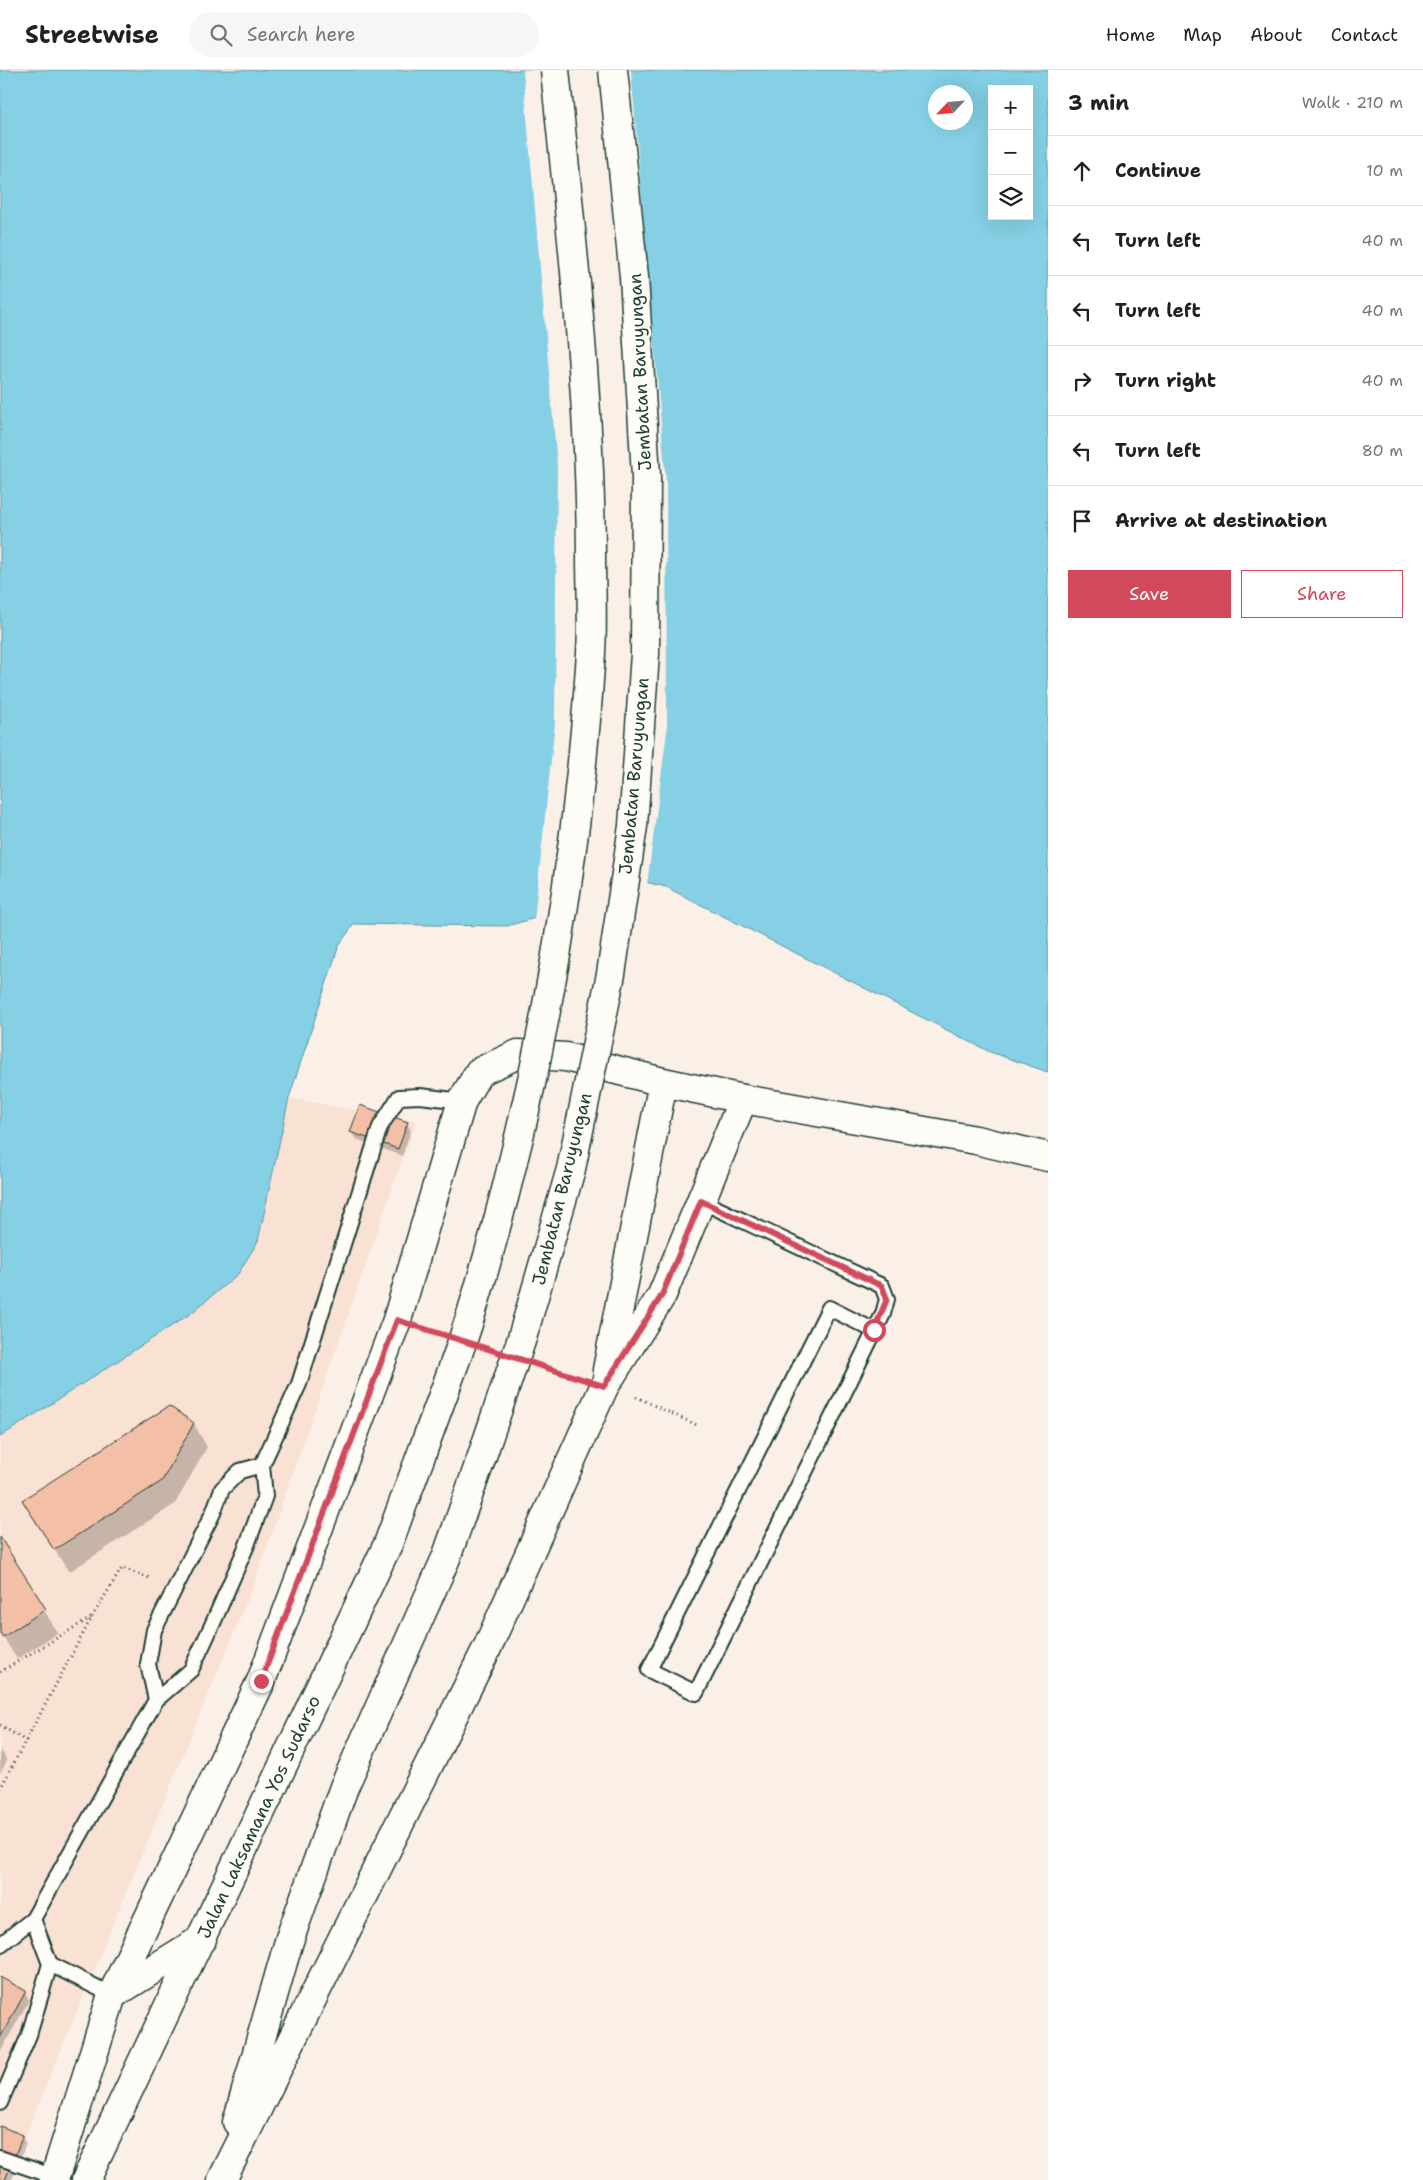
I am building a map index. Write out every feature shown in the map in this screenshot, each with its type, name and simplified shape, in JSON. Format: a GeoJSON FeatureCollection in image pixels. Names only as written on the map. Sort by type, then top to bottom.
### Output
{"type":"FeatureCollection","features":[{"type":"Feature","properties":{"kind":"main road","name":"Jalan Laksamana Yos Sudarso"},"geometry":{"type":"LineString","coordinates":[[86,2180],[388,1544],[472,1313],[516,1154],[556,966],[576,817],[591,651],[590,476],[576,284],[555,70]]}},
{"type":"Feature","properties":{"kind":"main road","name":"Jembatan Baruyungan"},"geometry":{"type":"LineString","coordinates":[[221,2180],[289,1941],[344,1787],[446,1558],[522,1338],[571,1168],[611,974],[633,826],[645,654],[646,476],[634,277],[613,70]]}},
{"type":"Feature","properties":{"kind":"main road"},"geometry":{"type":"LineString","coordinates":[[55,2178],[112,1994],[261,1681],[397,1320],[462,1101],[479,1072],[518,1054],[566,1057],[663,1082],[743,1099],[976,1140],[1048,1157]]}},
{"type":"Feature","properties":{"kind":"main road"},"geometry":{"type":"LineString","coordinates":[[604,1386],[663,1082]]}},
{"type":"Feature","properties":{"kind":"main road"},"geometry":{"type":"LineString","coordinates":[[221,2180],[488,1646],[604,1386],[662,1295],[743,1099]]}},
{"type":"Feature","properties":{"kind":"main road"},"geometry":{"type":"LineString","coordinates":[[112,1994],[202,1939]]}},
{"type":"Feature","properties":{"kind":"lane"},"geometry":{"type":"LineString","coordinates":[[0,1946],[33,1919],[156,1700],[191,1670],[213,1623],[247,1545],[265,1496],[262,1465],[299,1384],[380,1127],[399,1097],[420,1096],[462,1101]]}},
{"type":"Feature","properties":{"kind":"lane"},"geometry":{"type":"LineString","coordinates":[[701,1201],[882,1286],[887,1299],[874,1330],[696,1693],[649,1670],[829,1308],[874,1330]]}},
{"type":"Feature","properties":{"kind":"lane"},"geometry":{"type":"LineString","coordinates":[[156,1700],[148,1664],[154,1630],[213,1513],[222,1489],[240,1471],[262,1465]]}},
{"type":"Feature","properties":{"kind":"lane"},"geometry":{"type":"LineString","coordinates":[[0,2103],[29,2035],[50,1964],[33,1919]]}},
{"type":"Feature","properties":{"kind":"lane"},"geometry":{"type":"LineString","coordinates":[[50,1964],[112,1994]]}},
{"type":"Feature","properties":{"kind":"lane"},"geometry":{"type":"LineString","coordinates":[[0,2158],[55,2178]]}},
{"type":"Feature","properties":{"kind":"path"},"geometry":{"type":"LineString","coordinates":[[538,1365],[635,1396],[699,1426]]}},
{"type":"Feature","properties":{"kind":"path"},"geometry":{"type":"LineString","coordinates":[[0,1789],[92,1617],[122,1568],[176,1588]]}},
{"type":"Feature","properties":{"kind":"path"},"geometry":{"type":"LineString","coordinates":[[0,1672],[92,1617]]}},
{"type":"Feature","properties":{"kind":"path"},"geometry":{"type":"LineString","coordinates":[[0,1725],[26,1741]]}},
{"type":"Feature","properties":{"kind":"shaded area"},"geometry":{"type":"Polygon","coordinates":[[[289,1098],[416,1121],[254,1584],[7,2180],[0,2180],[0,1437],[190,1314],[238,1274],[258,1241],[289,1098]]]}},
{"type":"Feature","properties":{"kind":"water"},"geometry":{"type":"Polygon","coordinates":[[[0,70],[1048,70],[1048,1072],[990,1052],[666,887],[633,879],[549,914],[507,926],[354,924],[339,945],[289,1098],[258,1241],[238,1274],[190,1314],[0,1437],[0,70]]]}},
{"type":"Feature","properties":{"kind":"pier"},"geometry":{"type":"Polygon","coordinates":[[[523,70],[631,70],[666,482],[667,731],[647,885],[633,881],[534,921],[555,722],[557,465],[523,70]]]}},
{"type":"Feature","properties":{"kind":"building"},"geometry":{"type":"Polygon","coordinates":[[[360,1105],[408,1122],[398,1149],[350,1132],[360,1105]]]}},
{"type":"Feature","properties":{"kind":"building"},"geometry":{"type":"Polygon","coordinates":[[[169,1406],[194,1423],[162,1481],[54,1550],[22,1500],[169,1406]]]}},
{"type":"Feature","properties":{"kind":"building"},"geometry":{"type":"Polygon","coordinates":[[[0,1537],[46,1609],[3,1637],[0,1632],[0,1537]]]}},
{"type":"Feature","properties":{"kind":"building"},"geometry":{"type":"Polygon","coordinates":[[[0,1977],[26,1991],[0,2038],[0,1977]]]}},
{"type":"Feature","properties":{"kind":"building"},"geometry":{"type":"Polygon","coordinates":[[[0,2126],[23,2135],[5,2180],[0,2180],[0,2126]]]}},
{"type":"Feature","properties":{"kind":"route"},"geometry":{"type":"LineString","coordinates":[[261,1681],[397,1320],[604,1386],[662,1295],[701,1201],[882,1286],[887,1299],[883,1314],[874,1330]]}}]}
